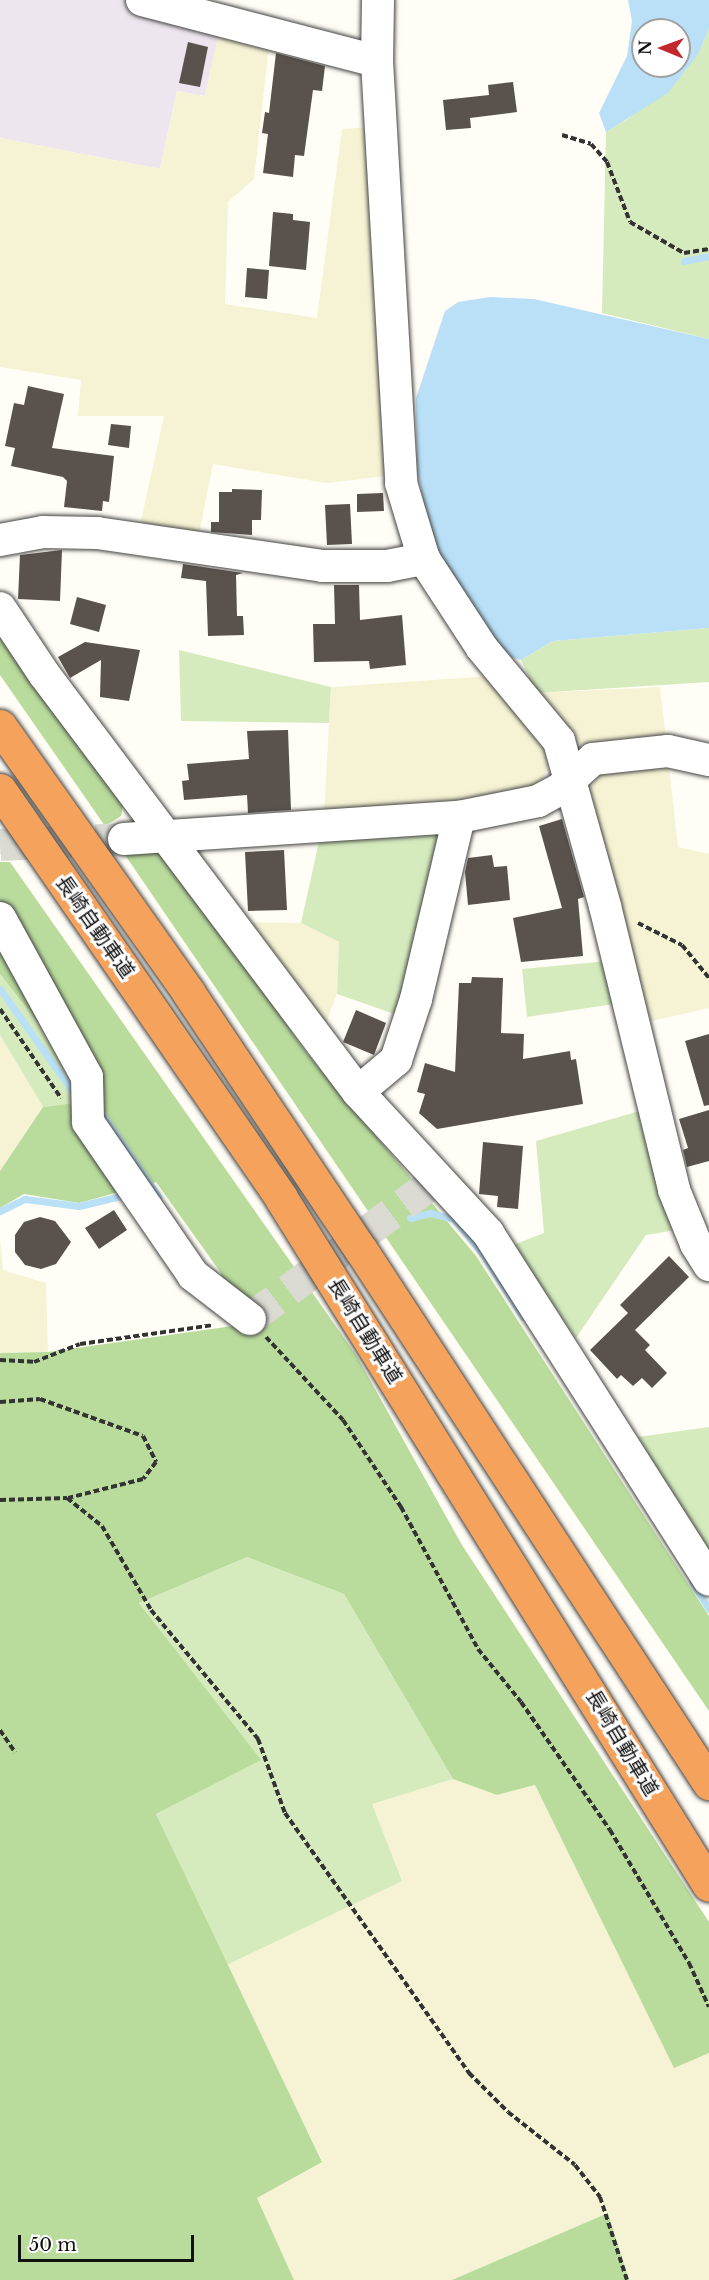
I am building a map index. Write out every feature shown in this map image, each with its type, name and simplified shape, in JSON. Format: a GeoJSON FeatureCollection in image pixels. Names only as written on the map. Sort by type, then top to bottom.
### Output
{"type":"FeatureCollection","features":[{"type":"Feature","properties":{"kind":"highway","name":"長崎自動車道"},"geometry":{"type":"LineString","coordinates":[[0,726],[181,983],[361,1250],[709,1784]]}},
{"type":"Feature","properties":{"kind":"highway","name":"長崎自動車道"},"geometry":{"type":"LineString","coordinates":[[0,790],[281,1198],[709,1885]]}},
{"type":"Feature","properties":{"kind":"highway"},"geometry":{"type":"LineString","coordinates":[[677,1735],[709,1772]]}},
{"type":"Feature","properties":{"kind":"street"},"geometry":{"type":"LineString","coordinates":[[142,0],[377,61]]}},
{"type":"Feature","properties":{"kind":"street"},"geometry":{"type":"LineString","coordinates":[[378,0],[377,61],[401,483],[424,559],[482,648],[559,741],[571,776],[605,906],[674,1190],[696,1244],[709,1265]]}},
{"type":"Feature","properties":{"kind":"street"},"geometry":{"type":"LineString","coordinates":[[0,540],[43,532],[97,533],[321,566],[387,566],[424,559]]}},
{"type":"Feature","properties":{"kind":"street"},"geometry":{"type":"LineString","coordinates":[[0,608],[167,837],[358,1092],[488,1233],[709,1580]]}},
{"type":"Feature","properties":{"kind":"street"},"geometry":{"type":"LineString","coordinates":[[124,839],[459,817],[538,801],[559,790],[571,776],[593,759],[625,753],[668,751],[709,760]]}},
{"type":"Feature","properties":{"kind":"street"},"geometry":{"type":"LineString","coordinates":[[358,1092],[396,1060],[416,999],[459,817]]}},
{"type":"Feature","properties":{"kind":"street"},"geometry":{"type":"LineString","coordinates":[[0,918],[87,1077],[88,1122],[193,1275],[250,1319]]}},
{"type":"Feature","properties":{"kind":"path"},"geometry":{"type":"LineString","coordinates":[[562,135],[591,144],[607,162],[630,222],[684,253],[709,249]]}},
{"type":"Feature","properties":{"kind":"path"},"geometry":{"type":"LineString","coordinates":[[605,906],[682,945],[709,978]]}},
{"type":"Feature","properties":{"kind":"path"},"geometry":{"type":"LineString","coordinates":[[0,1009],[66,1105],[88,1122]]}},
{"type":"Feature","properties":{"kind":"path"},"geometry":{"type":"LineString","coordinates":[[0,1360],[34,1362],[80,1344],[250,1319],[343,1420],[363,1449],[401,1507],[478,1649],[521,1702],[610,1830],[690,1963],[709,2007]]}},
{"type":"Feature","properties":{"kind":"path"},"geometry":{"type":"LineString","coordinates":[[0,1402],[40,1399],[143,1436],[156,1462],[143,1479],[67,1498],[0,1500]]}},
{"type":"Feature","properties":{"kind":"path"},"geometry":{"type":"LineString","coordinates":[[67,1498],[102,1526],[151,1610],[258,1739],[285,1813],[469,2073],[508,2112],[575,2165],[600,2198],[627,2280]]}},
{"type":"Feature","properties":{"kind":"path"},"geometry":{"type":"LineString","coordinates":[[0,1730],[15,1752]]}},
{"type":"Feature","properties":{"kind":"shaded area"},"geometry":{"type":"Polygon","coordinates":[[[0,0],[126,0],[221,24],[205,96],[177,91],[160,169],[0,138],[0,0]]]}},
{"type":"Feature","properties":{"kind":"shaded area"},"geometry":{"type":"Polygon","coordinates":[[[221,24],[270,37],[254,179],[228,202],[225,304],[317,318],[342,129],[373,127],[387,476],[326,483],[213,464],[198,539],[139,530],[164,416],[78,416],[81,380],[0,367],[0,138],[160,169],[177,91],[205,96],[221,24]]]}},
{"type":"Feature","properties":{"kind":"shaded area"},"geometry":{"type":"Polygon","coordinates":[[[491,676],[552,752],[540,789],[405,814],[324,816],[331,687],[491,676]]]}},
{"type":"Feature","properties":{"kind":"shaded area"},"geometry":{"type":"Polygon","coordinates":[[[660,687],[678,847],[709,854],[709,1008],[643,1023],[587,793],[610,760],[566,736],[536,693],[660,687]]]}},
{"type":"Feature","properties":{"kind":"shaded area"},"geometry":{"type":"Polygon","coordinates":[[[243,922],[301,923],[339,942],[337,994],[324,1028],[243,922]]]}},
{"type":"Feature","properties":{"kind":"shaded area"},"geometry":{"type":"Polygon","coordinates":[[[0,1035],[43,1107],[0,1171],[0,1035]]]}},
{"type":"Feature","properties":{"kind":"shaded area"},"geometry":{"type":"Polygon","coordinates":[[[0,1239],[3,1270],[46,1283],[48,1352],[0,1353],[0,1239]]]}},
{"type":"Feature","properties":{"kind":"shaded area"},"geometry":{"type":"Polygon","coordinates":[[[453,1779],[497,1795],[535,1785],[674,2067],[709,2053],[709,2280],[629,2280],[608,2213],[452,2280],[294,2280],[257,2198],[322,2161],[227,1965],[401,1881],[371,1804],[453,1779]]]}},
{"type":"Feature","properties":{"kind":"green space"},"geometry":{"type":"Polygon","coordinates":[[[709,28],[709,339],[602,313],[606,132],[629,118],[672,78],[691,78],[691,60],[699,53],[709,28]]]}},
{"type":"Feature","properties":{"kind":"green space"},"geometry":{"type":"Polygon","coordinates":[[[709,628],[709,682],[536,693],[521,660],[553,641],[709,628]]]}},
{"type":"Feature","properties":{"kind":"green space"},"geometry":{"type":"Polygon","coordinates":[[[0,634],[125,794],[121,816],[105,826],[0,675],[0,634]]]}},
{"type":"Feature","properties":{"kind":"green space"},"geometry":{"type":"Polygon","coordinates":[[[179,650],[331,687],[329,723],[181,721],[179,650]]]}},
{"type":"Feature","properties":{"kind":"green space"},"geometry":{"type":"Polygon","coordinates":[[[448,830],[403,1017],[337,994],[339,942],[301,923],[320,837],[448,830]]]}},
{"type":"Feature","properties":{"kind":"green space"},"geometry":{"type":"Polygon","coordinates":[[[123,852],[168,853],[305,1051],[476,1256],[709,1616],[709,1711],[123,852]]]}},
{"type":"Feature","properties":{"kind":"green space"},"geometry":{"type":"Polygon","coordinates":[[[0,862],[10,862],[356,1355],[462,1545],[709,1922],[709,2053],[674,2068],[535,1785],[497,1795],[453,1779],[344,1594],[247,1557],[139,1603],[261,1760],[156,1814],[322,2162],[257,2198],[294,2280],[0,2280],[0,1353],[48,1352],[233,1326],[221,1273],[156,1182],[79,1203],[24,1194],[0,1208],[0,1171],[43,1107],[98,1100],[0,974],[0,862]]]}},
{"type":"Feature","properties":{"kind":"green space"},"geometry":{"type":"Polygon","coordinates":[[[608,961],[614,1004],[527,1017],[522,969],[608,961]]]}},
{"type":"Feature","properties":{"kind":"green space"},"geometry":{"type":"Polygon","coordinates":[[[0,974],[98,1100],[43,1107],[0,1035],[0,974]]]}},
{"type":"Feature","properties":{"kind":"green space"},"geometry":{"type":"Polygon","coordinates":[[[643,1110],[676,1230],[646,1235],[576,1338],[513,1245],[544,1233],[536,1141],[643,1110]]]}},
{"type":"Feature","properties":{"kind":"green space"},"geometry":{"type":"Polygon","coordinates":[[[709,1427],[709,1554],[638,1437],[709,1427]]]}},
{"type":"Feature","properties":{"kind":"green space"},"geometry":{"type":"Polygon","coordinates":[[[247,1557],[344,1594],[453,1779],[372,1804],[402,1881],[227,1965],[156,1814],[260,1760],[139,1603],[247,1557]]]}},
{"type":"Feature","properties":{"kind":"green space"},"geometry":{"type":"Polygon","coordinates":[[[608,2213],[629,2280],[452,2280],[608,2213]]]}},
{"type":"Feature","properties":{"kind":"water"},"geometry":{"type":"Polygon","coordinates":[[[628,0],[709,0],[709,28],[699,53],[691,63],[691,18],[631,18],[628,0]]]}},
{"type":"Feature","properties":{"kind":"water"},"geometry":{"type":"Polygon","coordinates":[[[631,28],[631,78],[680,78],[668,93],[606,132],[599,113],[627,56],[631,28]]]}},
{"type":"Feature","properties":{"kind":"water"},"geometry":{"type":"Polygon","coordinates":[[[490,297],[534,299],[709,339],[709,628],[553,641],[521,660],[504,655],[435,555],[417,470],[416,398],[445,311],[458,302],[490,297]]]}},
{"type":"Feature","properties":{"kind":"building"},"geometry":{"type":"Polygon","coordinates":[[[188,42],[208,47],[200,87],[179,83],[188,42]]]}},
{"type":"Feature","properties":{"kind":"building"},"geometry":{"type":"Polygon","coordinates":[[[276,53],[325,66],[322,91],[313,90],[304,156],[295,155],[293,177],[263,173],[268,134],[262,133],[265,112],[269,113],[276,53]]]}},
{"type":"Feature","properties":{"kind":"building"},"geometry":{"type":"Polygon","coordinates":[[[513,82],[517,112],[470,118],[471,128],[446,130],[443,100],[489,95],[488,85],[513,82]]]}},
{"type":"Feature","properties":{"kind":"building"},"geometry":{"type":"Polygon","coordinates":[[[273,212],[293,214],[293,220],[310,222],[306,270],[269,266],[273,212]]]}},
{"type":"Feature","properties":{"kind":"building"},"geometry":{"type":"Polygon","coordinates":[[[247,268],[269,270],[267,299],[245,297],[247,268]]]}},
{"type":"Feature","properties":{"kind":"building"},"geometry":{"type":"Polygon","coordinates":[[[28,386],[64,394],[52,448],[114,456],[109,502],[103,501],[102,511],[64,507],[67,481],[63,477],[11,466],[15,448],[5,446],[14,403],[24,405],[28,386]]]}},
{"type":"Feature","properties":{"kind":"building"},"geometry":{"type":"Polygon","coordinates":[[[111,424],[131,426],[129,448],[108,445],[111,424]]]}},
{"type":"Feature","properties":{"kind":"building"},"geometry":{"type":"Polygon","coordinates":[[[232,489],[262,490],[261,520],[252,520],[252,535],[211,532],[211,522],[219,522],[219,492],[232,492],[232,489]]]}},
{"type":"Feature","properties":{"kind":"building"},"geometry":{"type":"Polygon","coordinates":[[[383,493],[384,511],[357,512],[357,494],[383,493]]]}},
{"type":"Feature","properties":{"kind":"building"},"geometry":{"type":"Polygon","coordinates":[[[350,504],[352,544],[327,545],[325,505],[350,504]]]}},
{"type":"Feature","properties":{"kind":"building"},"geometry":{"type":"Polygon","coordinates":[[[62,550],[60,601],[18,599],[20,555],[62,550]]]}},
{"type":"Feature","properties":{"kind":"building"},"geometry":{"type":"Polygon","coordinates":[[[183,564],[243,573],[236,575],[237,616],[243,616],[244,635],[208,636],[206,581],[181,578],[183,564]]]}},
{"type":"Feature","properties":{"kind":"building"},"geometry":{"type":"Polygon","coordinates":[[[334,585],[359,585],[360,620],[402,615],[406,665],[370,669],[369,661],[314,662],[313,624],[335,624],[334,585]]]}},
{"type":"Feature","properties":{"kind":"building"},"geometry":{"type":"Polygon","coordinates":[[[77,597],[106,605],[99,632],[70,624],[77,597]]]}},
{"type":"Feature","properties":{"kind":"building"},"geometry":{"type":"Polygon","coordinates":[[[85,642],[140,650],[129,701],[100,697],[101,660],[70,678],[58,657],[85,642]]]}},
{"type":"Feature","properties":{"kind":"building"},"geometry":{"type":"Polygon","coordinates":[[[288,730],[291,810],[248,813],[247,795],[184,800],[182,781],[189,780],[187,764],[249,759],[247,731],[288,730]]]}},
{"type":"Feature","properties":{"kind":"building"},"geometry":{"type":"Polygon","coordinates":[[[562,819],[584,897],[578,899],[583,956],[521,962],[513,918],[562,908],[539,826],[562,819]]]}},
{"type":"Feature","properties":{"kind":"building"},"geometry":{"type":"Polygon","coordinates":[[[284,850],[287,910],[248,911],[245,852],[284,850]]]}},
{"type":"Feature","properties":{"kind":"building"},"geometry":{"type":"Polygon","coordinates":[[[492,855],[494,867],[507,866],[510,900],[468,905],[465,872],[468,858],[492,855]]]}},
{"type":"Feature","properties":{"kind":"building"},"geometry":{"type":"Polygon","coordinates":[[[472,977],[503,978],[501,1033],[524,1034],[523,1059],[570,1051],[571,1060],[576,1059],[583,1104],[437,1129],[419,1113],[425,1094],[417,1092],[425,1063],[455,1072],[459,983],[471,983],[472,977]]]}},
{"type":"Feature","properties":{"kind":"building"},"geometry":{"type":"Polygon","coordinates":[[[356,1010],[386,1023],[374,1055],[343,1042],[356,1010]]]}},
{"type":"Feature","properties":{"kind":"building"},"geometry":{"type":"Polygon","coordinates":[[[709,1034],[709,1105],[704,1106],[685,1041],[709,1034]]]}},
{"type":"Feature","properties":{"kind":"building"},"geometry":{"type":"Polygon","coordinates":[[[709,1110],[709,1161],[687,1167],[683,1150],[688,1148],[679,1119],[709,1110]]]}},
{"type":"Feature","properties":{"kind":"building"},"geometry":{"type":"Polygon","coordinates":[[[483,1142],[523,1146],[518,1209],[497,1207],[498,1196],[479,1194],[483,1142]]]}},
{"type":"Feature","properties":{"kind":"building"},"geometry":{"type":"Polygon","coordinates":[[[114,1210],[127,1230],[99,1249],[85,1228],[114,1210]]]}},
{"type":"Feature","properties":{"kind":"building"},"geometry":{"type":"Polygon","coordinates":[[[40,1217],[55,1221],[71,1242],[56,1264],[41,1269],[25,1265],[15,1252],[15,1235],[24,1222],[40,1217]]]}},
{"type":"Feature","properties":{"kind":"building"},"geometry":{"type":"Polygon","coordinates":[[[669,1256],[689,1277],[635,1330],[650,1345],[645,1350],[667,1373],[652,1388],[642,1378],[633,1386],[621,1375],[617,1379],[590,1350],[628,1313],[620,1305],[669,1256]]]}},
{"type":"Feature","properties":{"kind":"waterway"},"geometry":{"type":"LineString","coordinates":[[684,261],[709,256]]}},
{"type":"Feature","properties":{"kind":"waterway"},"geometry":{"type":"LineString","coordinates":[[0,989],[74,1094]]}},
{"type":"Feature","properties":{"kind":"waterway"},"geometry":{"type":"LineString","coordinates":[[98,1108],[158,1196]]}},
{"type":"Feature","properties":{"kind":"waterway"},"geometry":{"type":"LineString","coordinates":[[0,1211],[25,1199],[79,1206],[125,1195]]}},
{"type":"Feature","properties":{"kind":"waterway"},"geometry":{"type":"LineString","coordinates":[[410,1218],[430,1213],[454,1219],[482,1253],[523,1317]]}},
{"type":"Feature","properties":{"kind":"waterway"},"geometry":{"type":"LineString","coordinates":[[692,1582],[709,1609]]}},
{"type":"Feature","properties":{"kind":"tunnel"},"geometry":{"type":"LineString","coordinates":[[0,845],[124,839]]}},
{"type":"Feature","properties":{"kind":"tunnel"},"geometry":{"type":"LineString","coordinates":[[250,1319],[438,1179]]}}]}
